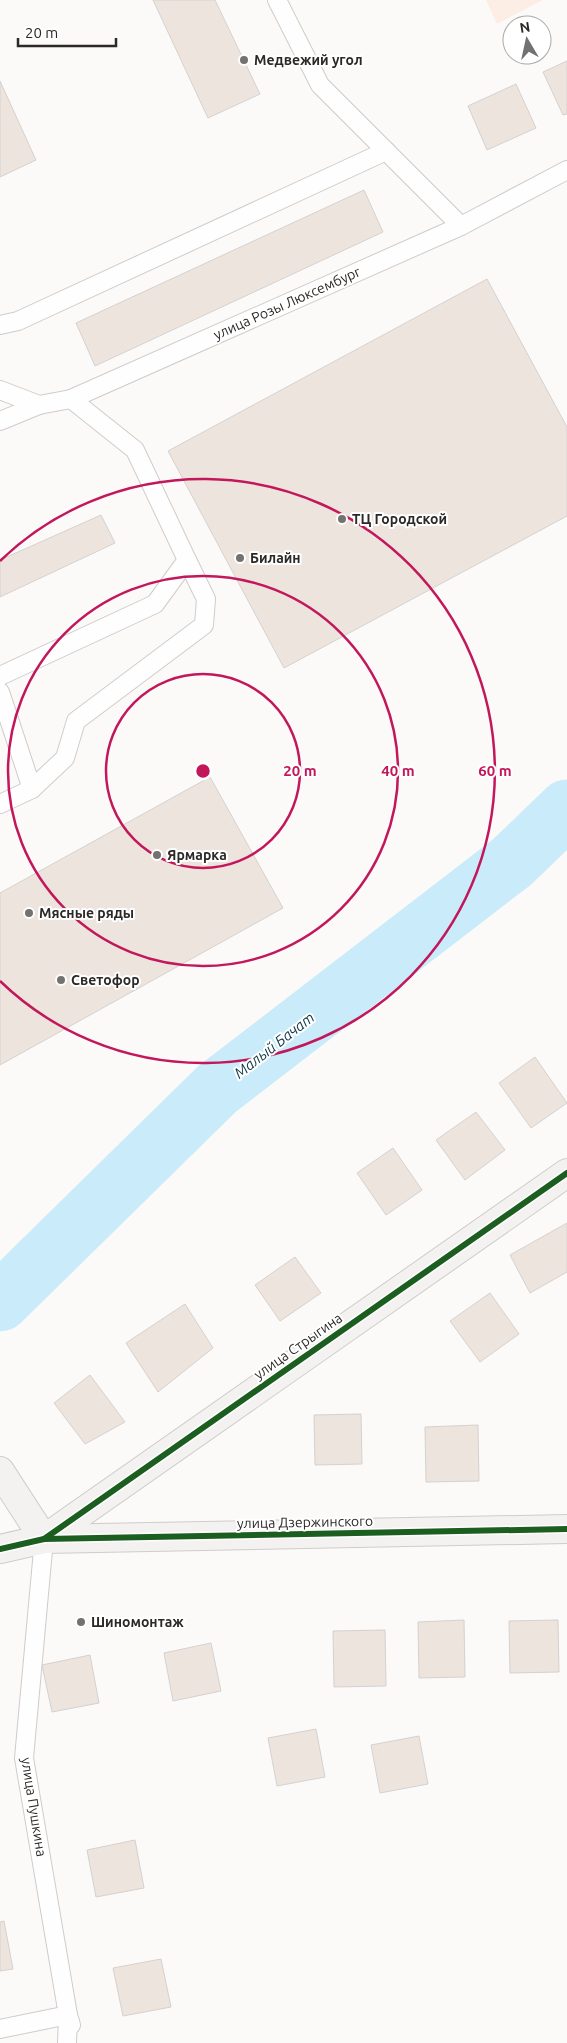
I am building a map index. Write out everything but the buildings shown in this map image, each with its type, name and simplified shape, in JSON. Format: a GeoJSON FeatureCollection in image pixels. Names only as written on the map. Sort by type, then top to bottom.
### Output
{"type":"FeatureCollection","features":[{"type":"Feature","properties":{"kind":"street","name":"улица Стрыгина"},"geometry":{"type":"LineString","coordinates":[[44,1539],[567,1174]]}},
{"type":"Feature","properties":{"kind":"street"},"geometry":{"type":"LineString","coordinates":[[0,1471],[44,1539],[0,1548]]}},
{"type":"Feature","properties":{"kind":"street","name":"улица Дзержинского"},"geometry":{"type":"LineString","coordinates":[[44,1539],[567,1529]]}},
{"type":"Feature","properties":{"kind":"lane"},"geometry":{"type":"LineString","coordinates":[[277,0],[320,85],[461,226]]}},
{"type":"Feature","properties":{"kind":"lane"},"geometry":{"type":"LineString","coordinates":[[0,325],[18,321],[386,150]]}},
{"type":"Feature","properties":{"kind":"lane","name":"улица Розы Люксембург"},"geometry":{"type":"LineString","coordinates":[[0,421],[39,405],[72,398],[461,226],[567,170]]}},
{"type":"Feature","properties":{"kind":"lane"},"geometry":{"type":"LineString","coordinates":[[0,390],[39,405]]}},
{"type":"Feature","properties":{"kind":"lane"},"geometry":{"type":"LineString","coordinates":[[0,804],[32,789],[65,758],[76,721],[204,625],[206,599],[135,450],[72,398]]}},
{"type":"Feature","properties":{"kind":"lane"},"geometry":{"type":"LineString","coordinates":[[0,676],[155,604],[187,560]]}},
{"type":"Feature","properties":{"kind":"lane"},"geometry":{"type":"LineString","coordinates":[[0,692],[32,789]]}},
{"type":"Feature","properties":{"kind":"lane","name":"улица Пушкина"},"geometry":{"type":"LineString","coordinates":[[44,1539],[24,1758],[68,2016],[67,2043]]}},
{"type":"Feature","properties":{"kind":"lane"},"geometry":{"type":"LineString","coordinates":[[0,2029],[68,2016],[78,2043]]}},
{"type":"Feature","properties":{"kind":"shaded area"},"geometry":{"type":"Polygon","coordinates":[[[486,0],[543,0],[514,15],[502,15],[502,21],[497,24],[486,0]]]}},
{"type":"Feature","properties":{"kind":"waterway","name":"Малый Бачат"},"geometry":{"type":"LineString","coordinates":[[0,1302],[217,1089],[512,862],[567,809]]}},
{"type":"Feature","properties":{"kind":"cycle path"},"geometry":{"type":"LineString","coordinates":[[44,1539],[567,1173]]}},
{"type":"Feature","properties":{"kind":"cycle path"},"geometry":{"type":"LineString","coordinates":[[0,1549],[44,1539],[567,1529]]}},
{"type":"Feature","properties":{"kind":"place","name":"Медвежий угол"},"geometry":{"type":"Point","coordinates":[244,60]}},
{"type":"Feature","properties":{"kind":"place","name":"ТЦ Городской"},"geometry":{"type":"Point","coordinates":[342,519]}},
{"type":"Feature","properties":{"kind":"place","name":"Билайн"},"geometry":{"type":"Point","coordinates":[240,558]}},
{"type":"Feature","properties":{"kind":"place","name":"Ярмарка"},"geometry":{"type":"Point","coordinates":[157,855]}},
{"type":"Feature","properties":{"kind":"place","name":"Мясные ряды"},"geometry":{"type":"Point","coordinates":[29,913]}},
{"type":"Feature","properties":{"kind":"place","name":"Светофор"},"geometry":{"type":"Point","coordinates":[61,980]}},
{"type":"Feature","properties":{"kind":"place","name":"Шиномонтаж"},"geometry":{"type":"Point","coordinates":[81,1622]}}]}
